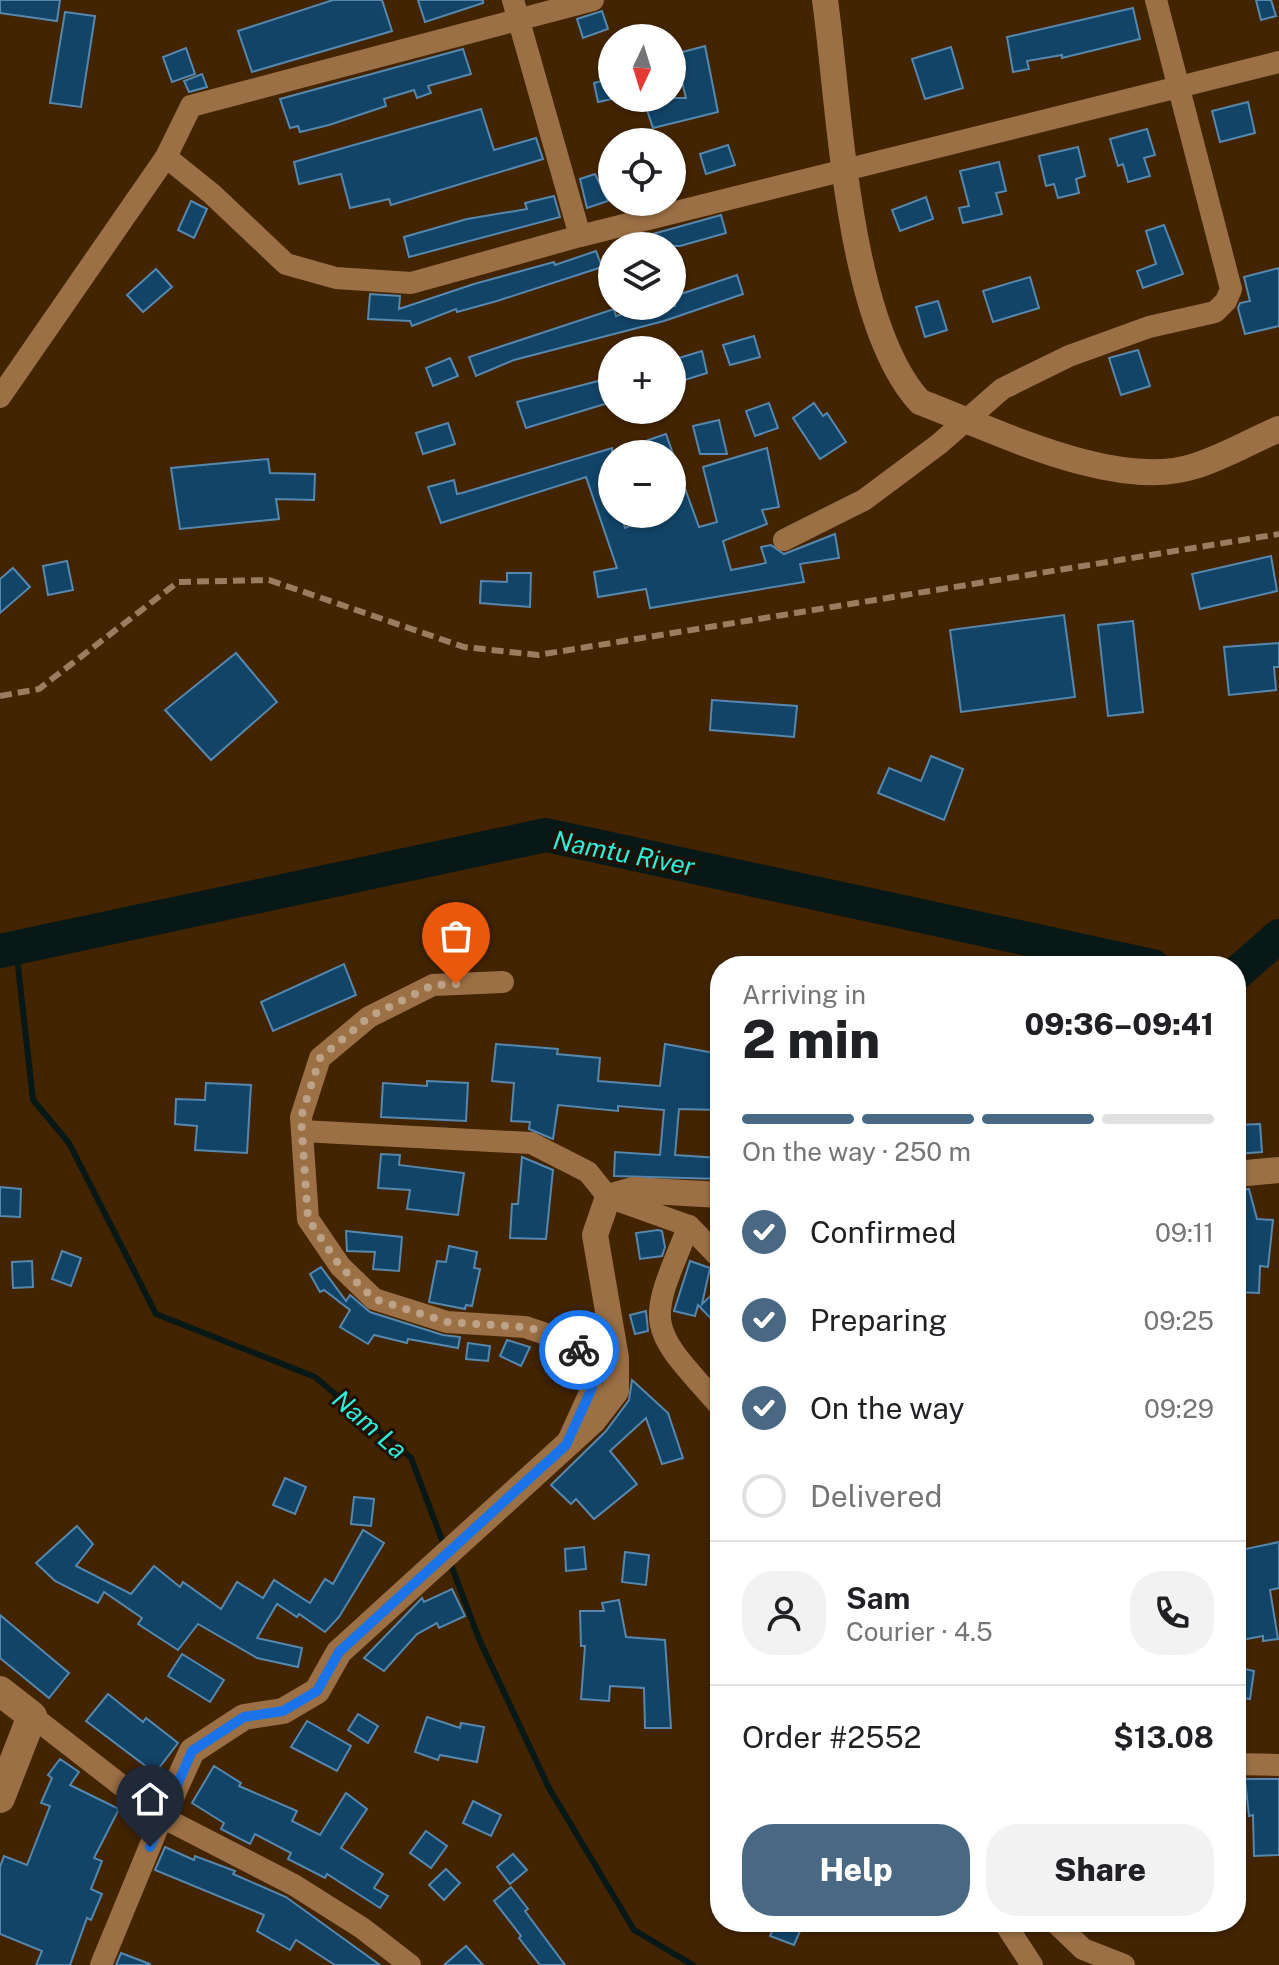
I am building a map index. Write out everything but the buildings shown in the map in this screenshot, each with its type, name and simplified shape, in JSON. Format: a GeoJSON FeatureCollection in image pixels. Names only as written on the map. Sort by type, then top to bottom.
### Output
{"type":"FeatureCollection","features":[{"type":"Feature","properties":{"kind":"main road"},"geometry":{"type":"LineString","coordinates":[[0,1691],[32,1716],[0,1798]]}},
{"type":"Feature","properties":{"kind":"street"},"geometry":{"type":"LineString","coordinates":[[0,397],[166,157],[191,106],[515,10],[593,0]]}},
{"type":"Feature","properties":{"kind":"street"},"geometry":{"type":"LineString","coordinates":[[825,0],[846,172],[869,302],[885,351],[901,382],[920,402],[1091,465],[1145,473],[1193,467],[1279,429]]}},
{"type":"Feature","properties":{"kind":"street"},"geometry":{"type":"LineString","coordinates":[[784,540],[864,500],[968,420],[1002,389],[1069,356],[1149,327],[1215,312],[1226,301],[1231,289],[1156,0]]}},
{"type":"Feature","properties":{"kind":"street"},"geometry":{"type":"LineString","coordinates":[[515,10],[580,236]]}},
{"type":"Feature","properties":{"kind":"street"},"geometry":{"type":"LineString","coordinates":[[166,157],[212,194],[286,264],[336,278],[411,283],[580,236],[1279,62]]}},
{"type":"Feature","properties":{"kind":"street"},"geometry":{"type":"LineString","coordinates":[[503,982],[433,985],[369,1017],[320,1058],[301,1117],[308,1219],[340,1266],[374,1299],[447,1322],[525,1327],[573,1343],[589,1363],[592,1388],[566,1445]]}},
{"type":"Feature","properties":{"kind":"street"},"geometry":{"type":"LineString","coordinates":[[302,1131],[531,1143],[588,1172],[608,1197],[689,1226],[710,1248]]}},
{"type":"Feature","properties":{"kind":"street"},"geometry":{"type":"LineString","coordinates":[[1246,1173],[1279,1170]]}},
{"type":"Feature","properties":{"kind":"street"},"geometry":{"type":"LineString","coordinates":[[608,1197],[633,1190],[710,1194]]}},
{"type":"Feature","properties":{"kind":"street"},"geometry":{"type":"LineString","coordinates":[[101,1965],[192,1751],[244,1717],[283,1711],[317,1691],[339,1652],[593,1421],[616,1391],[616,1358],[595,1235],[608,1197]]}},
{"type":"Feature","properties":{"kind":"street"},"geometry":{"type":"LineString","coordinates":[[689,1226],[658,1308],[661,1335],[676,1358],[710,1395]]}},
{"type":"Feature","properties":{"kind":"street"},"geometry":{"type":"LineString","coordinates":[[32,1716],[162,1817],[294,1885],[362,1928],[410,1965]]}},
{"type":"Feature","properties":{"kind":"street"},"geometry":{"type":"LineString","coordinates":[[1246,1764],[1279,1765]]}},
{"type":"Feature","properties":{"kind":"street"},"geometry":{"type":"LineString","coordinates":[[1011,1932],[1032,1965]]}},
{"type":"Feature","properties":{"kind":"street"},"geometry":{"type":"LineString","coordinates":[[1065,1932],[1083,1949],[1124,1965]]}},
{"type":"Feature","properties":{"kind":"waterway","name":"Namtu River"},"geometry":{"type":"LineString","coordinates":[[0,951],[546,835],[1107,956]]}},
{"type":"Feature","properties":{"kind":"waterway","name":"Namtu River"},"geometry":{"type":"LineString","coordinates":[[1246,965],[1279,936]]}},
{"type":"Feature","properties":{"kind":"waterway","name":"Nam La"},"geometry":{"type":"LineString","coordinates":[[16,948],[33,1100],[69,1143],[156,1314],[315,1377],[411,1458],[445,1548]]}},
{"type":"Feature","properties":{"kind":"waterway","name":"Nam La"},"geometry":{"type":"LineString","coordinates":[[450,1562],[479,1639],[549,1788],[634,1930],[693,1965]]}},
{"type":"Feature","properties":{"kind":"railway"},"geometry":{"type":"LineString","coordinates":[[0,696],[39,689],[178,582],[269,580],[464,647],[538,655],[1279,534]]}},
{"type":"Feature","properties":{"kind":"way so far"},"geometry":{"type":"LineString","coordinates":[[456,984],[433,985],[369,1017],[320,1058],[301,1117],[308,1219],[340,1266],[374,1299],[447,1322],[525,1327],[556,1334],[579,1350]]}},
{"type":"Feature","properties":{"kind":"route"},"geometry":{"type":"LineString","coordinates":[[150,1847],[192,1751],[244,1717],[283,1711],[317,1691],[339,1652],[566,1445],[592,1388],[589,1363],[579,1350]]}}]}
